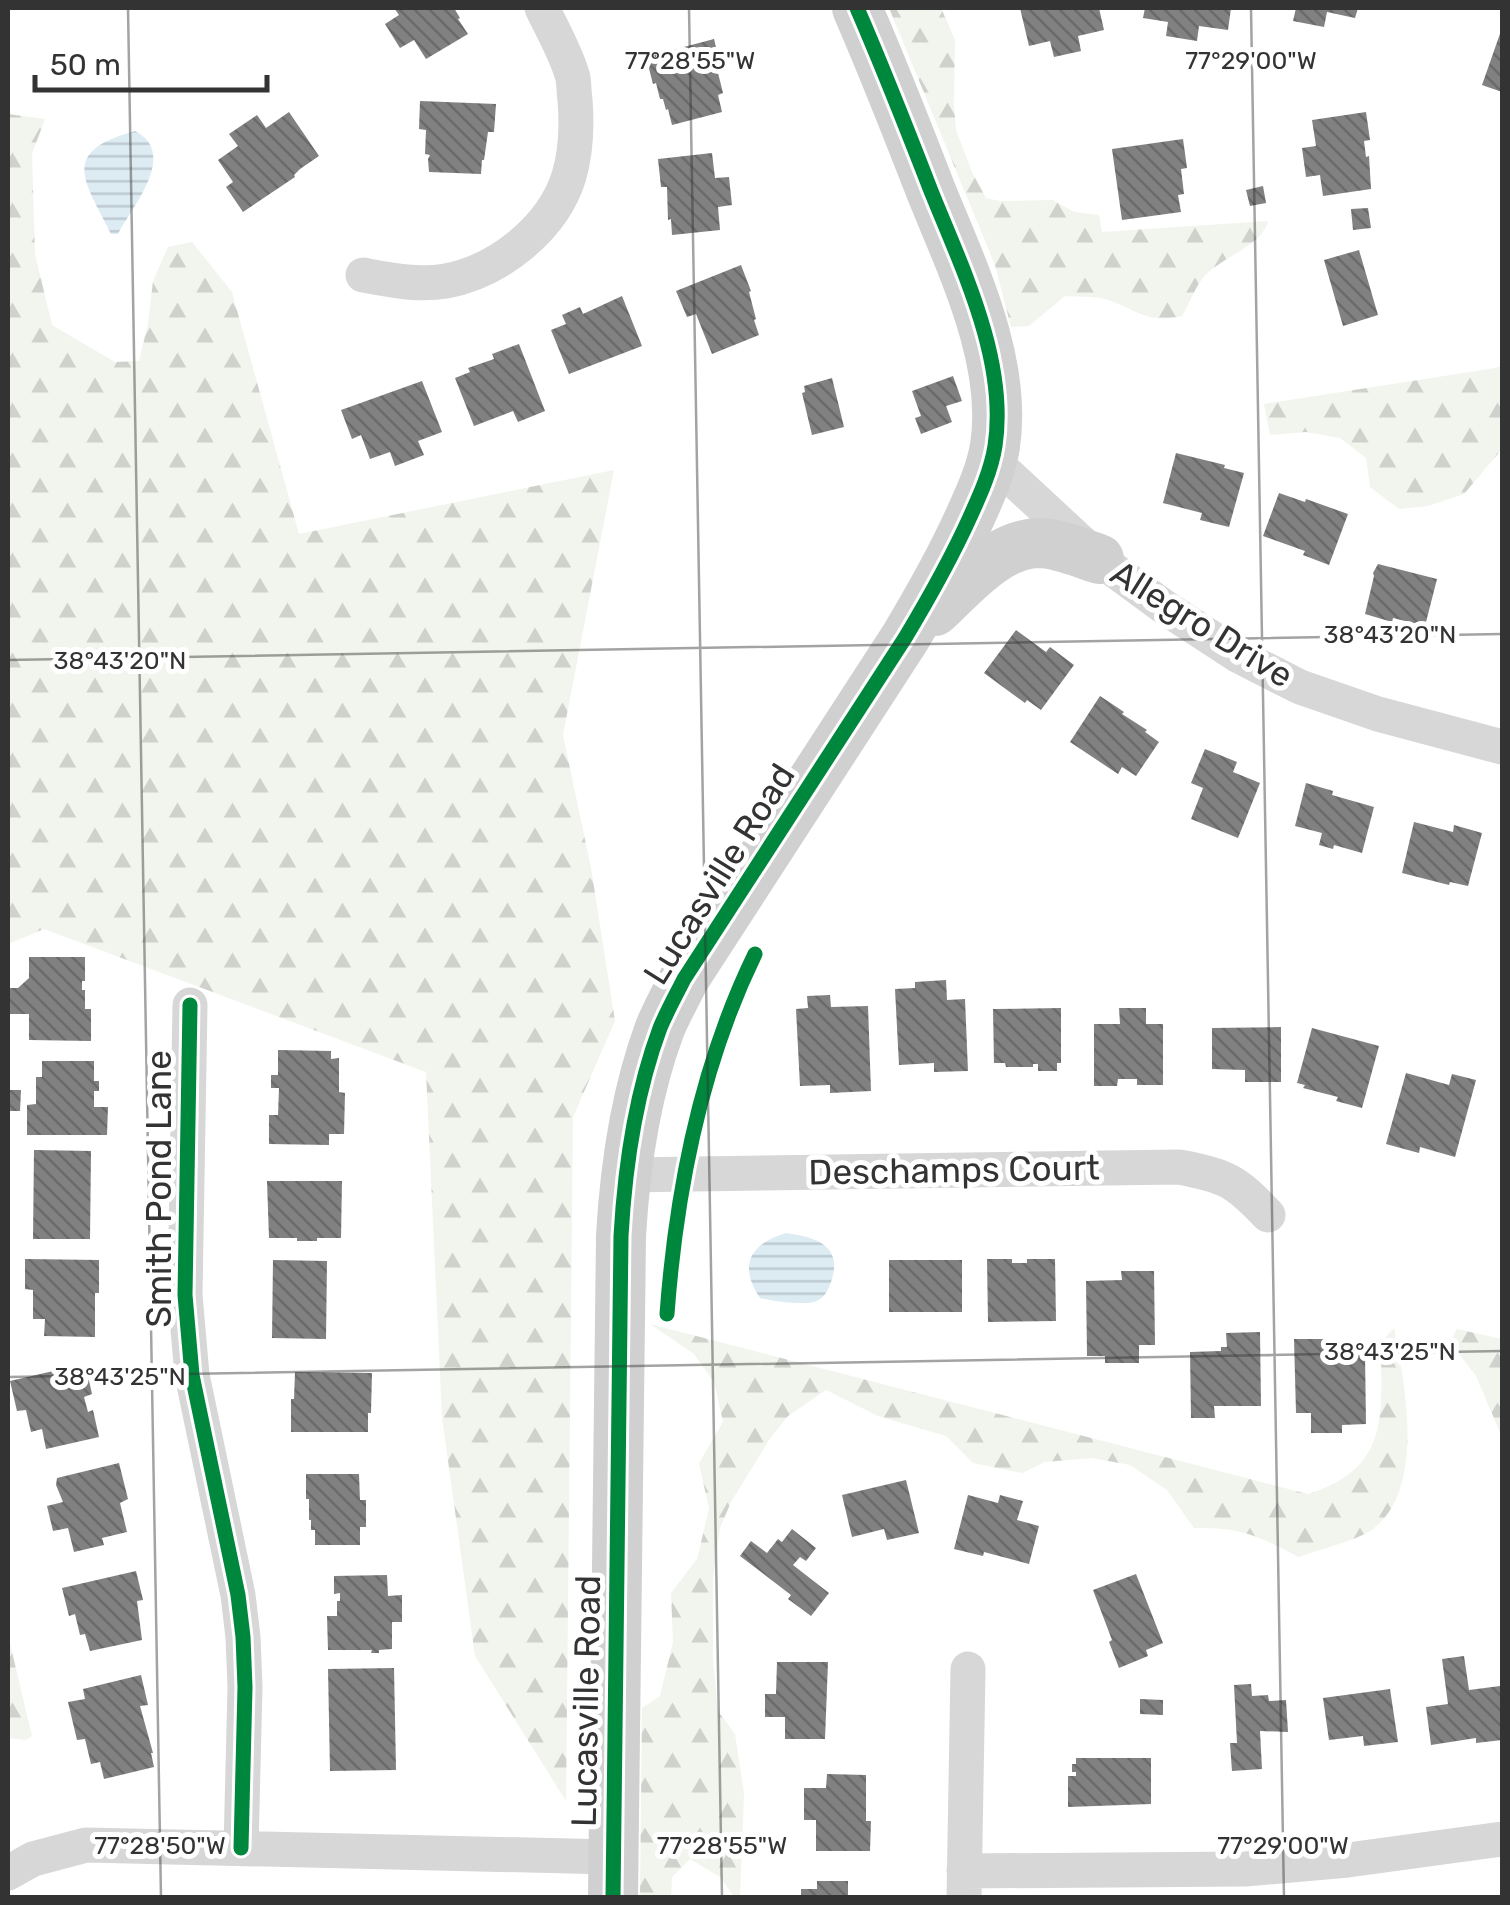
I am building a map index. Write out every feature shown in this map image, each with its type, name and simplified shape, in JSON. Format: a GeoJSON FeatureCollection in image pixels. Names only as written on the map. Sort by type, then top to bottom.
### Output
{"type":"FeatureCollection","features":[{"type":"Feature","properties":{"kind":"street"},"geometry":{"type":"LineString","coordinates":[[363,275],[419,282],[444,282],[468,276],[524,242],[552,209],[569,175],[577,126],[573,77],[542,8]]}},
{"type":"Feature","properties":{"kind":"street","name":"Lucasville Road"},"geometry":{"type":"LineString","coordinates":[[613,1877],[621,1236],[624,1175],[637,1104],[660,1028],[684,978],[906,638],[952,558],[980,496],[996,444],[996,399],[990,356],[974,298],[857,8]]}},
{"type":"Feature","properties":{"kind":"street","name":"Allegro Drive"},"geometry":{"type":"LineString","coordinates":[[992,460],[1099,559],[1239,656],[1300,687],[1378,714],[1502,748]]}},
{"type":"Feature","properties":{"kind":"street"},"geometry":{"type":"LineString","coordinates":[[906,638],[974,575],[1000,555],[1017,548],[1038,543],[1099,559]]}},
{"type":"Feature","properties":{"kind":"street","name":"Smith Pond Lane"},"geometry":{"type":"LineString","coordinates":[[190,1005],[185,1295],[192,1375],[244,1638],[241,1848]]}},
{"type":"Feature","properties":{"kind":"street","name":"Deschamps Court"},"geometry":{"type":"LineString","coordinates":[[624,1175],[1179,1167],[1229,1180],[1268,1214]]}},
{"type":"Feature","properties":{"kind":"street"},"geometry":{"type":"LineString","coordinates":[[968,1669],[964,1884],[1245,1869],[1348,1860],[1502,1839]]}},
{"type":"Feature","properties":{"kind":"street"},"geometry":{"type":"LineString","coordinates":[[8,1873],[33,1859],[86,1844],[241,1848],[613,1877]]}},
{"type":"Feature","properties":{"kind":"green space"},"geometry":{"type":"Polygon","coordinates":[[[889,8],[941,8],[955,40],[956,130],[986,198],[1053,200],[1074,212],[1099,215],[1102,232],[1268,221],[1264,230],[1249,245],[1209,271],[1182,316],[1150,317],[1105,299],[1065,296],[1029,326],[1011,327],[995,265],[889,8]]]}},
{"type":"Feature","properties":{"kind":"green space"},"geometry":{"type":"Polygon","coordinates":[[[8,114],[45,119],[32,154],[35,254],[52,325],[115,362],[139,361],[153,281],[168,247],[192,242],[232,292],[299,534],[614,470],[563,735],[591,868],[615,1021],[573,1117],[566,1801],[475,1656],[442,1417],[426,1072],[44,929],[8,944],[8,114]]]}},
{"type":"Feature","properties":{"kind":"green space"},"geometry":{"type":"Polygon","coordinates":[[[1502,367],[1502,449],[1464,494],[1428,506],[1399,509],[1370,487],[1366,458],[1340,438],[1306,432],[1270,435],[1264,404],[1502,367]]]}},
{"type":"Feature","properties":{"kind":"green space"},"geometry":{"type":"Polygon","coordinates":[[[650,1324],[1308,1494],[1335,1483],[1368,1454],[1380,1415],[1381,1342],[1394,1328],[1406,1406],[1406,1462],[1390,1511],[1373,1529],[1299,1557],[1249,1534],[1194,1528],[1167,1490],[1130,1465],[1092,1458],[1045,1462],[1022,1473],[973,1463],[946,1436],[878,1416],[826,1390],[788,1416],[769,1440],[731,1502],[720,1528],[713,1579],[713,1659],[718,1711],[735,1734],[744,1793],[740,1897],[734,1897],[720,1877],[690,1859],[672,1877],[671,1897],[640,1897],[642,1708],[660,1696],[673,1642],[671,1593],[697,1559],[709,1509],[699,1463],[723,1422],[714,1382],[694,1354],[650,1324]]]}},
{"type":"Feature","properties":{"kind":"green space"},"geometry":{"type":"Polygon","coordinates":[[[1457,1329],[1502,1339],[1502,1437],[1476,1376],[1450,1342],[1457,1329]]]}},
{"type":"Feature","properties":{"kind":"green space"},"geometry":{"type":"Polygon","coordinates":[[[8,1635],[32,1736],[26,1740],[8,1738],[8,1635]]]}},
{"type":"Feature","properties":{"kind":"shaded area"},"geometry":{"type":"Polygon","coordinates":[[[135,131],[147,141],[153,153],[153,166],[118,234],[111,234],[84,170],[95,148],[135,131]]]}},
{"type":"Feature","properties":{"kind":"shaded area"},"geometry":{"type":"Polygon","coordinates":[[[786,1233],[824,1245],[834,1259],[831,1282],[817,1301],[797,1303],[760,1298],[753,1286],[751,1257],[764,1243],[786,1233]]]}},
{"type":"Feature","properties":{"kind":"building"},"geometry":{"type":"Polygon","coordinates":[[[394,8],[454,8],[468,34],[426,59],[414,40],[400,48],[385,24],[399,15],[394,8]]]}},
{"type":"Feature","properties":{"kind":"building"},"geometry":{"type":"Polygon","coordinates":[[[1020,8],[1099,8],[1104,30],[1078,36],[1081,51],[1054,57],[1050,41],[1029,46],[1020,8]]]}},
{"type":"Feature","properties":{"kind":"building"},"geometry":{"type":"Polygon","coordinates":[[[1145,8],[1231,8],[1228,30],[1199,26],[1197,41],[1166,36],[1168,22],[1143,18],[1145,8]]]}},
{"type":"Feature","properties":{"kind":"building"},"geometry":{"type":"Polygon","coordinates":[[[1296,8],[1358,8],[1355,18],[1327,12],[1324,27],[1293,21],[1296,8]]]}},
{"type":"Feature","properties":{"kind":"building"},"geometry":{"type":"Polygon","coordinates":[[[1502,28],[1502,92],[1482,85],[1502,28]]]}},
{"type":"Feature","properties":{"kind":"building"},"geometry":{"type":"Polygon","coordinates":[[[714,39],[721,68],[717,69],[723,93],[718,95],[722,112],[672,125],[656,83],[653,84],[646,57],[714,39]]]}},
{"type":"Feature","properties":{"kind":"building"},"geometry":{"type":"Polygon","coordinates":[[[420,101],[496,104],[494,132],[488,132],[481,174],[429,172],[426,130],[419,129],[420,101]]]}},
{"type":"Feature","properties":{"kind":"building"},"geometry":{"type":"Polygon","coordinates":[[[289,112],[319,156],[243,212],[226,187],[233,182],[218,160],[238,146],[229,134],[257,115],[266,128],[289,112]]]}},
{"type":"Feature","properties":{"kind":"building"},"geometry":{"type":"Polygon","coordinates":[[[1366,112],[1370,140],[1364,141],[1371,189],[1323,196],[1320,175],[1306,177],[1302,148],[1316,146],[1312,120],[1366,112]]]}},
{"type":"Feature","properties":{"kind":"building"},"geometry":{"type":"Polygon","coordinates":[[[1183,139],[1187,168],[1181,169],[1181,212],[1122,220],[1112,149],[1183,139]]]}},
{"type":"Feature","properties":{"kind":"building"},"geometry":{"type":"Polygon","coordinates":[[[712,153],[715,178],[729,177],[732,205],[718,207],[720,230],[672,235],[667,187],[661,187],[658,159],[712,153]]]}},
{"type":"Feature","properties":{"kind":"building"},"geometry":{"type":"Polygon","coordinates":[[[1263,186],[1266,203],[1250,206],[1246,190],[1263,186]]]}},
{"type":"Feature","properties":{"kind":"building"},"geometry":{"type":"Polygon","coordinates":[[[1368,208],[1371,228],[1353,230],[1351,209],[1368,208]]]}},
{"type":"Feature","properties":{"kind":"building"},"geometry":{"type":"Polygon","coordinates":[[[1359,250],[1378,315],[1343,326],[1324,260],[1359,250]]]}},
{"type":"Feature","properties":{"kind":"building"},"geometry":{"type":"Polygon","coordinates":[[[741,265],[751,291],[759,335],[712,354],[696,314],[687,317],[676,291],[741,265]]]}},
{"type":"Feature","properties":{"kind":"building"},"geometry":{"type":"Polygon","coordinates":[[[622,296],[642,346],[569,374],[551,330],[566,324],[562,315],[580,307],[583,314],[622,296]]]}},
{"type":"Feature","properties":{"kind":"building"},"geometry":{"type":"Polygon","coordinates":[[[519,344],[545,411],[518,422],[513,411],[474,426],[455,378],[470,372],[468,368],[494,359],[492,354],[519,344]]]}},
{"type":"Feature","properties":{"kind":"building"},"geometry":{"type":"Polygon","coordinates":[[[953,376],[962,401],[946,406],[952,422],[921,434],[915,418],[921,416],[912,391],[953,376]]]}},
{"type":"Feature","properties":{"kind":"building"},"geometry":{"type":"Polygon","coordinates":[[[832,378],[844,427],[812,435],[802,393],[804,386],[832,378]]]}},
{"type":"Feature","properties":{"kind":"building"},"geometry":{"type":"Polygon","coordinates":[[[422,381],[442,432],[418,441],[424,455],[395,466],[390,452],[370,459],[361,435],[352,439],[341,410],[422,381]]]}},
{"type":"Feature","properties":{"kind":"building"},"geometry":{"type":"Polygon","coordinates":[[[1176,453],[1244,473],[1229,527],[1200,520],[1202,513],[1163,503],[1176,453]]]}},
{"type":"Feature","properties":{"kind":"building"},"geometry":{"type":"Polygon","coordinates":[[[1279,493],[1348,514],[1329,565],[1303,555],[1305,551],[1263,536],[1279,493]]]}},
{"type":"Feature","properties":{"kind":"building"},"geometry":{"type":"Polygon","coordinates":[[[1378,564],[1437,579],[1425,626],[1365,614],[1378,564]]]}},
{"type":"Feature","properties":{"kind":"building"},"geometry":{"type":"Polygon","coordinates":[[[1016,630],[1046,652],[1050,647],[1074,665],[1041,710],[984,673],[1016,630]]]}},
{"type":"Feature","properties":{"kind":"building"},"geometry":{"type":"Polygon","coordinates":[[[1100,696],[1159,742],[1136,776],[1122,767],[1118,774],[1070,742],[1100,696]]]}},
{"type":"Feature","properties":{"kind":"building"},"geometry":{"type":"Polygon","coordinates":[[[1205,749],[1237,762],[1233,772],[1260,783],[1238,838],[1191,819],[1203,788],[1191,783],[1205,749]]]}},
{"type":"Feature","properties":{"kind":"building"},"geometry":{"type":"Polygon","coordinates":[[[1306,783],[1374,807],[1362,853],[1319,845],[1322,833],[1295,826],[1306,783]]]}},
{"type":"Feature","properties":{"kind":"building"},"geometry":{"type":"Polygon","coordinates":[[[1414,822],[1453,832],[1454,825],[1482,833],[1468,886],[1402,873],[1414,822]]]}},
{"type":"Feature","properties":{"kind":"building"},"geometry":{"type":"Polygon","coordinates":[[[29,957],[85,957],[82,990],[85,1009],[91,1009],[91,1041],[29,1040],[29,1014],[8,1014],[8,988],[18,988],[29,978],[29,957]]]}},
{"type":"Feature","properties":{"kind":"building"},"geometry":{"type":"Polygon","coordinates":[[[946,980],[947,1000],[965,999],[968,1071],[934,1072],[934,1063],[899,1065],[895,989],[915,988],[915,982],[946,980]]]}},
{"type":"Feature","properties":{"kind":"building"},"geometry":{"type":"Polygon","coordinates":[[[830,995],[831,1007],[868,1006],[871,1091],[830,1093],[830,1085],[800,1086],[796,1009],[808,1008],[807,996],[830,995]]]}},
{"type":"Feature","properties":{"kind":"building"},"geometry":{"type":"Polygon","coordinates":[[[1061,1008],[1061,1063],[1057,1063],[1057,1071],[1038,1071],[1038,1064],[1006,1067],[1005,1063],[994,1063],[993,1009],[1061,1008]]]}},
{"type":"Feature","properties":{"kind":"building"},"geometry":{"type":"Polygon","coordinates":[[[1119,1008],[1146,1008],[1146,1024],[1163,1024],[1163,1085],[1137,1085],[1137,1079],[1118,1079],[1117,1086],[1094,1086],[1094,1024],[1120,1024],[1119,1008]]]}},
{"type":"Feature","properties":{"kind":"building"},"geometry":{"type":"Polygon","coordinates":[[[1281,1027],[1281,1082],[1245,1082],[1245,1070],[1212,1069],[1212,1028],[1281,1027]]]}},
{"type":"Feature","properties":{"kind":"building"},"geometry":{"type":"Polygon","coordinates":[[[1312,1028],[1379,1046],[1362,1108],[1297,1083],[1312,1028]]]}},
{"type":"Feature","properties":{"kind":"building"},"geometry":{"type":"Polygon","coordinates":[[[278,1050],[331,1051],[331,1059],[339,1058],[339,1092],[345,1093],[344,1134],[329,1134],[329,1145],[269,1144],[269,1115],[278,1115],[279,1088],[271,1088],[271,1075],[278,1075],[278,1050]]]}},
{"type":"Feature","properties":{"kind":"building"},"geometry":{"type":"Polygon","coordinates":[[[42,1061],[94,1061],[94,1081],[99,1081],[99,1091],[94,1091],[94,1107],[108,1107],[107,1135],[27,1135],[27,1105],[36,1104],[36,1077],[42,1077],[42,1061]]]}},
{"type":"Feature","properties":{"kind":"building"},"geometry":{"type":"Polygon","coordinates":[[[1406,1073],[1449,1085],[1452,1074],[1476,1080],[1455,1157],[1420,1147],[1419,1153],[1386,1144],[1406,1073]]]}},
{"type":"Feature","properties":{"kind":"building"},"geometry":{"type":"Polygon","coordinates":[[[8,1090],[21,1090],[20,1111],[8,1111],[8,1090]]]}},
{"type":"Feature","properties":{"kind":"building"},"geometry":{"type":"Polygon","coordinates":[[[34,1150],[91,1151],[90,1239],[33,1239],[34,1150]]]}},
{"type":"Feature","properties":{"kind":"building"},"geometry":{"type":"Polygon","coordinates":[[[267,1181],[342,1181],[341,1238],[269,1238],[267,1181]]]}},
{"type":"Feature","properties":{"kind":"building"},"geometry":{"type":"Polygon","coordinates":[[[25,1259],[99,1260],[95,1337],[44,1336],[45,1319],[33,1319],[33,1290],[25,1289],[25,1259]]]}},
{"type":"Feature","properties":{"kind":"building"},"geometry":{"type":"Polygon","coordinates":[[[987,1259],[1027,1263],[1027,1259],[1055,1259],[1056,1321],[988,1322],[987,1259]]]}},
{"type":"Feature","properties":{"kind":"building"},"geometry":{"type":"Polygon","coordinates":[[[273,1260],[327,1261],[326,1339],[272,1338],[273,1260]]]}},
{"type":"Feature","properties":{"kind":"building"},"geometry":{"type":"Polygon","coordinates":[[[889,1260],[962,1260],[962,1312],[889,1312],[889,1260]]]}},
{"type":"Feature","properties":{"kind":"building"},"geometry":{"type":"Polygon","coordinates":[[[1121,1271],[1154,1271],[1155,1345],[1139,1345],[1139,1363],[1105,1363],[1105,1356],[1087,1356],[1086,1281],[1122,1280],[1121,1271]]]}},
{"type":"Feature","properties":{"kind":"building"},"geometry":{"type":"Polygon","coordinates":[[[1260,1332],[1261,1406],[1214,1406],[1215,1418],[1191,1418],[1190,1352],[1221,1351],[1221,1347],[1227,1347],[1226,1333],[1260,1332]]]}},
{"type":"Feature","properties":{"kind":"building"},"geometry":{"type":"Polygon","coordinates":[[[1294,1339],[1325,1339],[1325,1348],[1341,1348],[1341,1355],[1365,1354],[1366,1424],[1342,1425],[1342,1433],[1311,1433],[1311,1413],[1296,1413],[1294,1339]]]}},
{"type":"Feature","properties":{"kind":"building"},"geometry":{"type":"Polygon","coordinates":[[[86,1367],[92,1394],[84,1397],[88,1412],[93,1410],[99,1437],[46,1449],[42,1429],[31,1432],[26,1410],[17,1411],[10,1381],[86,1367]]]}},
{"type":"Feature","properties":{"kind":"building"},"geometry":{"type":"Polygon","coordinates":[[[295,1372],[372,1373],[368,1432],[291,1432],[295,1372]]]}},
{"type":"Feature","properties":{"kind":"building"},"geometry":{"type":"Polygon","coordinates":[[[119,1463],[128,1499],[120,1503],[127,1532],[102,1538],[104,1545],[74,1552],[68,1528],[53,1531],[47,1506],[63,1502],[57,1478],[119,1463]]]}},
{"type":"Feature","properties":{"kind":"building"},"geometry":{"type":"Polygon","coordinates":[[[306,1474],[359,1474],[360,1500],[366,1500],[366,1527],[360,1527],[360,1545],[315,1545],[306,1499],[306,1474]]]}},
{"type":"Feature","properties":{"kind":"building"},"geometry":{"type":"Polygon","coordinates":[[[906,1480],[919,1533],[887,1540],[884,1529],[852,1537],[842,1495],[906,1480]]]}},
{"type":"Feature","properties":{"kind":"building"},"geometry":{"type":"Polygon","coordinates":[[[968,1495],[998,1503],[1000,1495],[1023,1501],[1017,1520],[1039,1526],[1029,1564],[954,1549],[968,1495]]]}},
{"type":"Feature","properties":{"kind":"building"},"geometry":{"type":"Polygon","coordinates":[[[792,1529],[816,1548],[806,1561],[800,1557],[793,1565],[829,1593],[811,1616],[788,1599],[791,1595],[740,1556],[751,1541],[767,1553],[792,1529]]]}},
{"type":"Feature","properties":{"kind":"building"},"geometry":{"type":"Polygon","coordinates":[[[136,1571],[143,1600],[137,1601],[142,1640],[90,1651],[85,1634],[80,1635],[75,1614],[69,1616],[62,1588],[136,1571]]]}},
{"type":"Feature","properties":{"kind":"building"},"geometry":{"type":"Polygon","coordinates":[[[1136,1574],[1163,1643],[1146,1650],[1148,1656],[1119,1668],[1093,1590],[1136,1574]]]}},
{"type":"Feature","properties":{"kind":"building"},"geometry":{"type":"Polygon","coordinates":[[[387,1575],[388,1596],[402,1595],[402,1622],[392,1622],[392,1649],[379,1653],[328,1650],[327,1616],[337,1616],[340,1601],[340,1593],[334,1594],[334,1576],[387,1575]]]}},
{"type":"Feature","properties":{"kind":"building"},"geometry":{"type":"Polygon","coordinates":[[[1464,1656],[1469,1690],[1500,1686],[1502,1740],[1476,1743],[1476,1738],[1431,1745],[1426,1707],[1448,1704],[1442,1659],[1464,1656]]]}},
{"type":"Feature","properties":{"kind":"building"},"geometry":{"type":"Polygon","coordinates":[[[777,1662],[828,1662],[825,1739],[785,1739],[785,1717],[765,1717],[765,1694],[776,1694],[777,1662]]]}},
{"type":"Feature","properties":{"kind":"building"},"geometry":{"type":"Polygon","coordinates":[[[394,1668],[396,1770],[330,1771],[328,1669],[394,1668]]]}},
{"type":"Feature","properties":{"kind":"building"},"geometry":{"type":"Polygon","coordinates":[[[141,1675],[148,1705],[140,1706],[154,1767],[104,1779],[100,1762],[91,1764],[85,1739],[77,1740],[68,1702],[85,1699],[83,1689],[141,1675]]]}},
{"type":"Feature","properties":{"kind":"building"},"geometry":{"type":"Polygon","coordinates":[[[1251,1684],[1252,1696],[1286,1700],[1288,1732],[1260,1731],[1262,1769],[1232,1771],[1230,1743],[1237,1743],[1234,1685],[1251,1684]]]}},
{"type":"Feature","properties":{"kind":"building"},"geometry":{"type":"Polygon","coordinates":[[[1390,1689],[1398,1742],[1364,1746],[1363,1736],[1329,1740],[1323,1698],[1390,1689]]]}},
{"type":"Feature","properties":{"kind":"building"},"geometry":{"type":"Polygon","coordinates":[[[1140,1699],[1163,1700],[1163,1715],[1140,1714],[1140,1699]]]}},
{"type":"Feature","properties":{"kind":"building"},"geometry":{"type":"Polygon","coordinates":[[[1076,1758],[1151,1758],[1151,1804],[1068,1807],[1068,1776],[1076,1776],[1072,1764],[1076,1764],[1076,1758]]]}},
{"type":"Feature","properties":{"kind":"building"},"geometry":{"type":"Polygon","coordinates":[[[827,1774],[866,1775],[870,1851],[816,1851],[816,1820],[804,1820],[804,1788],[826,1788],[827,1774]]]}},
{"type":"Feature","properties":{"kind":"building"},"geometry":{"type":"Polygon","coordinates":[[[817,1881],[848,1881],[848,1898],[801,1898],[801,1889],[817,1889],[817,1881]]]}},
{"type":"Feature","properties":{"kind":"cycle path"},"geometry":{"type":"LineString","coordinates":[[613,1898],[621,1236],[629,1157],[644,1079],[660,1028],[684,979],[931,593],[978,500],[995,446],[995,381],[980,316],[857,8]]}},
{"type":"Feature","properties":{"kind":"cycle path"},"geometry":{"type":"LineString","coordinates":[[667,1314],[677,1222],[694,1130],[720,1040],[755,954]]}},
{"type":"Feature","properties":{"kind":"cycle path"},"geometry":{"type":"LineString","coordinates":[[190,1005],[185,1295],[192,1375],[238,1595],[243,1637],[241,1848]]}}]}
